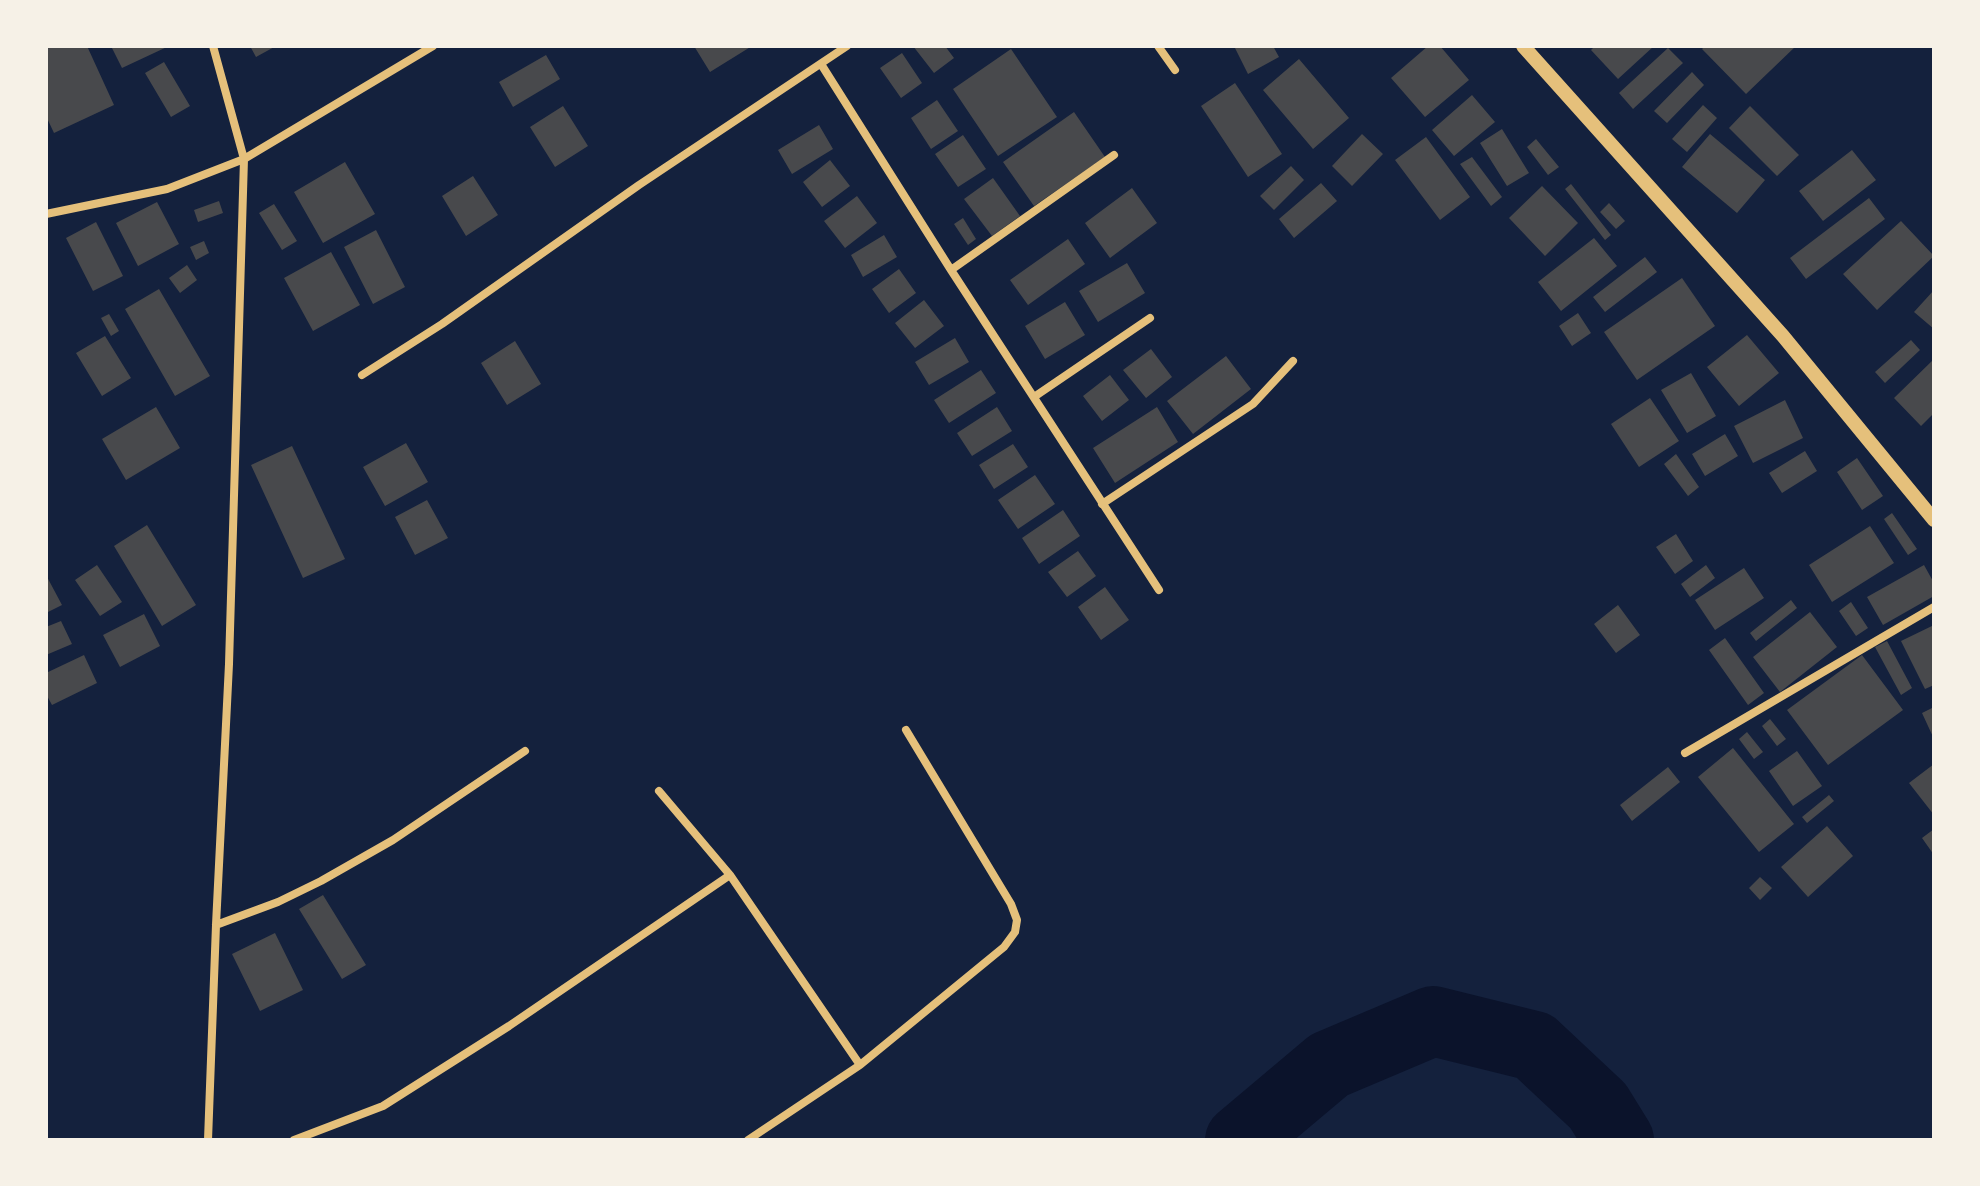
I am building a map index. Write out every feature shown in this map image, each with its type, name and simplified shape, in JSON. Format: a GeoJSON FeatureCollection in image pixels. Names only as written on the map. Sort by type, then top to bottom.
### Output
{"type":"FeatureCollection","features":[{"type":"Feature","properties":{"kind":"street"},"geometry":{"type":"LineString","coordinates":[[208,1140],[229,664],[244,159],[213,46]]}},
{"type":"Feature","properties":{"kind":"street"},"geometry":{"type":"LineString","coordinates":[[46,214],[167,189],[244,159],[433,46]]}},
{"type":"Feature","properties":{"kind":"street"},"geometry":{"type":"LineString","coordinates":[[362,375],[442,324],[639,185],[847,46]]}},
{"type":"Feature","properties":{"kind":"street"},"geometry":{"type":"LineString","coordinates":[[1158,46],[1175,70]]}},
{"type":"Feature","properties":{"kind":"street"},"geometry":{"type":"LineString","coordinates":[[1523,46],[1783,336],[1934,520]]}},
{"type":"Feature","properties":{"kind":"street"},"geometry":{"type":"LineString","coordinates":[[821,64],[1159,590]]}},
{"type":"Feature","properties":{"kind":"street"},"geometry":{"type":"LineString","coordinates":[[951,270],[1114,155]]}},
{"type":"Feature","properties":{"kind":"street"},"geometry":{"type":"LineString","coordinates":[[1034,397],[1150,318]]}},
{"type":"Feature","properties":{"kind":"street"},"geometry":{"type":"LineString","coordinates":[[1102,504],[1253,404],[1293,361]]}},
{"type":"Feature","properties":{"kind":"street"},"geometry":{"type":"LineString","coordinates":[[1685,753],[1934,607]]}},
{"type":"Feature","properties":{"kind":"street"},"geometry":{"type":"LineString","coordinates":[[748,1140],[860,1065],[1004,947],[1015,932],[1017,920],[1011,904],[906,730]]}},
{"type":"Feature","properties":{"kind":"street"},"geometry":{"type":"LineString","coordinates":[[216,925],[278,902],[321,881],[393,840],[525,751]]}},
{"type":"Feature","properties":{"kind":"street"},"geometry":{"type":"LineString","coordinates":[[659,791],[730,875],[860,1065]]}},
{"type":"Feature","properties":{"kind":"street"},"geometry":{"type":"LineString","coordinates":[[294,1140],[383,1106],[509,1026],[730,875]]}},
{"type":"Feature","properties":{"kind":"building"},"geometry":{"type":"Polygon","coordinates":[[[46,46],[87,46],[114,105],[54,133],[46,116],[46,46]]]}},
{"type":"Feature","properties":{"kind":"building"},"geometry":{"type":"Polygon","coordinates":[[[111,46],[169,46],[122,68],[111,46]]]}},
{"type":"Feature","properties":{"kind":"building"},"geometry":{"type":"Polygon","coordinates":[[[250,46],[276,46],[256,57],[250,46]]]}},
{"type":"Feature","properties":{"kind":"building"},"geometry":{"type":"Polygon","coordinates":[[[694,46],[752,46],[710,72],[694,46]]]}},
{"type":"Feature","properties":{"kind":"building"},"geometry":{"type":"Polygon","coordinates":[[[913,46],[945,46],[954,58],[934,73],[913,46]]]}},
{"type":"Feature","properties":{"kind":"building"},"geometry":{"type":"Polygon","coordinates":[[[1234,46],[1273,46],[1279,57],[1248,74],[1234,46]]]}},
{"type":"Feature","properties":{"kind":"building"},"geometry":{"type":"Polygon","coordinates":[[[1428,46],[1440,46],[1469,80],[1425,117],[1391,78],[1428,46]]]}},
{"type":"Feature","properties":{"kind":"building"},"geometry":{"type":"Polygon","coordinates":[[[1595,46],[1654,46],[1618,79],[1591,50],[1595,46]]]}},
{"type":"Feature","properties":{"kind":"building"},"geometry":{"type":"Polygon","coordinates":[[[1705,46],[1796,46],[1746,94],[1702,49],[1705,46]]]}},
{"type":"Feature","properties":{"kind":"building"},"geometry":{"type":"Polygon","coordinates":[[[1668,48],[1683,63],[1633,109],[1619,93],[1668,48]]]}},
{"type":"Feature","properties":{"kind":"building"},"geometry":{"type":"Polygon","coordinates":[[[1011,49],[1057,117],[998,156],[953,89],[1011,49]]]}},
{"type":"Feature","properties":{"kind":"building"},"geometry":{"type":"Polygon","coordinates":[[[902,53],[922,83],[901,98],[880,68],[902,53]]]}},
{"type":"Feature","properties":{"kind":"building"},"geometry":{"type":"Polygon","coordinates":[[[546,55],[560,79],[513,107],[499,82],[546,55]]]}},
{"type":"Feature","properties":{"kind":"building"},"geometry":{"type":"Polygon","coordinates":[[[1299,59],[1349,118],[1313,149],[1263,90],[1299,59]]]}},
{"type":"Feature","properties":{"kind":"building"},"geometry":{"type":"Polygon","coordinates":[[[164,62],[190,106],[171,117],[145,73],[164,62]]]}},
{"type":"Feature","properties":{"kind":"building"},"geometry":{"type":"Polygon","coordinates":[[[1692,72],[1704,85],[1667,123],[1654,111],[1692,72]]]}},
{"type":"Feature","properties":{"kind":"building"},"geometry":{"type":"Polygon","coordinates":[[[1235,83],[1282,154],[1248,177],[1201,106],[1235,83]]]}},
{"type":"Feature","properties":{"kind":"building"},"geometry":{"type":"Polygon","coordinates":[[[1472,95],[1495,122],[1454,156],[1432,130],[1472,95]]]}},
{"type":"Feature","properties":{"kind":"building"},"geometry":{"type":"Polygon","coordinates":[[[937,100],[958,131],[931,149],[911,118],[937,100]]]}},
{"type":"Feature","properties":{"kind":"building"},"geometry":{"type":"Polygon","coordinates":[[[1703,105],[1717,118],[1687,152],[1672,139],[1703,105]]]}},
{"type":"Feature","properties":{"kind":"building"},"geometry":{"type":"Polygon","coordinates":[[[563,106],[588,146],[555,167],[530,127],[563,106]]]}},
{"type":"Feature","properties":{"kind":"building"},"geometry":{"type":"Polygon","coordinates":[[[1750,106],[1799,155],[1777,176],[1729,128],[1750,106]]]}},
{"type":"Feature","properties":{"kind":"building"},"geometry":{"type":"Polygon","coordinates":[[[1074,112],[1105,157],[1034,206],[1003,162],[1074,112]]]}},
{"type":"Feature","properties":{"kind":"building"},"geometry":{"type":"Polygon","coordinates":[[[819,125],[833,149],[792,174],[778,150],[819,125]]]}},
{"type":"Feature","properties":{"kind":"building"},"geometry":{"type":"Polygon","coordinates":[[[1502,129],[1529,173],[1507,186],[1480,143],[1502,129]]]}},
{"type":"Feature","properties":{"kind":"building"},"geometry":{"type":"Polygon","coordinates":[[[1362,134],[1383,154],[1352,186],[1332,166],[1362,134]]]}},
{"type":"Feature","properties":{"kind":"building"},"geometry":{"type":"Polygon","coordinates":[[[1710,134],[1765,180],[1737,213],[1682,167],[1710,134]]]}},
{"type":"Feature","properties":{"kind":"building"},"geometry":{"type":"Polygon","coordinates":[[[963,135],[986,169],[958,187],[935,154],[963,135]]]}},
{"type":"Feature","properties":{"kind":"building"},"geometry":{"type":"Polygon","coordinates":[[[1426,137],[1470,197],[1440,220],[1395,160],[1426,137]]]}},
{"type":"Feature","properties":{"kind":"building"},"geometry":{"type":"Polygon","coordinates":[[[1536,139],[1559,167],[1548,175],[1527,147],[1536,139]]]}},
{"type":"Feature","properties":{"kind":"building"},"geometry":{"type":"Polygon","coordinates":[[[1852,150],[1876,180],[1823,221],[1799,191],[1852,150]]]}},
{"type":"Feature","properties":{"kind":"building"},"geometry":{"type":"Polygon","coordinates":[[[1472,157],[1502,197],[1491,206],[1460,164],[1472,157]]]}},
{"type":"Feature","properties":{"kind":"building"},"geometry":{"type":"Polygon","coordinates":[[[830,160],[850,186],[822,207],[803,182],[830,160]]]}},
{"type":"Feature","properties":{"kind":"building"},"geometry":{"type":"Polygon","coordinates":[[[345,162],[375,214],[323,243],[294,192],[345,162]]]}},
{"type":"Feature","properties":{"kind":"building"},"geometry":{"type":"Polygon","coordinates":[[[1291,166],[1304,180],[1274,210],[1260,196],[1291,166]]]}},
{"type":"Feature","properties":{"kind":"building"},"geometry":{"type":"Polygon","coordinates":[[[473,176],[498,215],[466,236],[442,196],[473,176]]]}},
{"type":"Feature","properties":{"kind":"building"},"geometry":{"type":"Polygon","coordinates":[[[993,178],[1020,216],[992,236],[964,199],[993,178]]]}},
{"type":"Feature","properties":{"kind":"building"},"geometry":{"type":"Polygon","coordinates":[[[1321,183],[1337,201],[1294,238],[1279,219],[1321,183]]]}},
{"type":"Feature","properties":{"kind":"building"},"geometry":{"type":"Polygon","coordinates":[[[1571,184],[1611,235],[1605,240],[1565,189],[1571,184]]]}},
{"type":"Feature","properties":{"kind":"building"},"geometry":{"type":"Polygon","coordinates":[[[1542,186],[1578,223],[1545,256],[1509,218],[1542,186]]]}},
{"type":"Feature","properties":{"kind":"building"},"geometry":{"type":"Polygon","coordinates":[[[1132,188],[1157,223],[1110,258],[1085,223],[1132,188]]]}},
{"type":"Feature","properties":{"kind":"building"},"geometry":{"type":"Polygon","coordinates":[[[857,196],[877,223],[845,248],[824,221],[857,196]]]}},
{"type":"Feature","properties":{"kind":"building"},"geometry":{"type":"Polygon","coordinates":[[[1869,198],[1885,219],[1806,279],[1790,258],[1869,198]]]}},
{"type":"Feature","properties":{"kind":"building"},"geometry":{"type":"Polygon","coordinates":[[[219,201],[223,213],[198,222],[194,210],[219,201]]]}},
{"type":"Feature","properties":{"kind":"building"},"geometry":{"type":"Polygon","coordinates":[[[157,202],[179,244],[138,266],[116,223],[157,202]]]}},
{"type":"Feature","properties":{"kind":"building"},"geometry":{"type":"Polygon","coordinates":[[[1609,203],[1625,221],[1616,229],[1600,212],[1609,203]]]}},
{"type":"Feature","properties":{"kind":"building"},"geometry":{"type":"Polygon","coordinates":[[[274,204],[297,241],[282,250],[259,213],[274,204]]]}},
{"type":"Feature","properties":{"kind":"building"},"geometry":{"type":"Polygon","coordinates":[[[963,218],[976,239],[968,245],[954,224],[963,218]]]}},
{"type":"Feature","properties":{"kind":"building"},"geometry":{"type":"Polygon","coordinates":[[[1901,221],[1934,256],[1877,310],[1843,274],[1901,221]]]}},
{"type":"Feature","properties":{"kind":"building"},"geometry":{"type":"Polygon","coordinates":[[[96,222],[123,276],[93,291],[66,238],[96,222]]]}},
{"type":"Feature","properties":{"kind":"building"},"geometry":{"type":"Polygon","coordinates":[[[376,230],[405,287],[373,304],[344,247],[376,230]]]}},
{"type":"Feature","properties":{"kind":"building"},"geometry":{"type":"Polygon","coordinates":[[[884,235],[897,257],[863,277],[851,255],[884,235]]]}},
{"type":"Feature","properties":{"kind":"building"},"geometry":{"type":"Polygon","coordinates":[[[1594,238],[1617,266],[1561,311],[1538,282],[1594,238]]]}},
{"type":"Feature","properties":{"kind":"building"},"geometry":{"type":"Polygon","coordinates":[[[1068,239],[1085,264],[1028,305],[1010,280],[1068,239]]]}},
{"type":"Feature","properties":{"kind":"building"},"geometry":{"type":"Polygon","coordinates":[[[204,241],[209,253],[196,260],[190,247],[204,241]]]}},
{"type":"Feature","properties":{"kind":"building"},"geometry":{"type":"Polygon","coordinates":[[[331,252],[360,305],[313,331],[284,278],[331,252]]]}},
{"type":"Feature","properties":{"kind":"building"},"geometry":{"type":"Polygon","coordinates":[[[1645,257],[1657,272],[1605,312],[1593,297],[1645,257]]]}},
{"type":"Feature","properties":{"kind":"building"},"geometry":{"type":"Polygon","coordinates":[[[1127,263],[1145,293],[1098,322],[1079,291],[1127,263]]]}},
{"type":"Feature","properties":{"kind":"building"},"geometry":{"type":"Polygon","coordinates":[[[187,265],[197,280],[180,293],[169,278],[187,265]]]}},
{"type":"Feature","properties":{"kind":"building"},"geometry":{"type":"Polygon","coordinates":[[[899,269],[916,293],[889,313],[872,289],[899,269]]]}},
{"type":"Feature","properties":{"kind":"building"},"geometry":{"type":"Polygon","coordinates":[[[1682,278],[1715,326],[1637,380],[1604,332],[1682,278]]]}},
{"type":"Feature","properties":{"kind":"building"},"geometry":{"type":"Polygon","coordinates":[[[159,289],[210,376],[175,396],[125,309],[159,289]]]}},
{"type":"Feature","properties":{"kind":"building"},"geometry":{"type":"Polygon","coordinates":[[[1934,290],[1934,329],[1914,312],[1934,290]]]}},
{"type":"Feature","properties":{"kind":"building"},"geometry":{"type":"Polygon","coordinates":[[[924,300],[944,326],[915,348],[895,323],[924,300]]]}},
{"type":"Feature","properties":{"kind":"building"},"geometry":{"type":"Polygon","coordinates":[[[1065,302],[1085,335],[1045,359],[1025,326],[1065,302]]]}},
{"type":"Feature","properties":{"kind":"building"},"geometry":{"type":"Polygon","coordinates":[[[1578,313],[1591,333],[1572,346],[1559,326],[1578,313]]]}},
{"type":"Feature","properties":{"kind":"building"},"geometry":{"type":"Polygon","coordinates":[[[109,314],[119,331],[111,336],[101,318],[109,314]]]}},
{"type":"Feature","properties":{"kind":"building"},"geometry":{"type":"Polygon","coordinates":[[[1747,335],[1779,373],[1739,406],[1707,367],[1747,335]]]}},
{"type":"Feature","properties":{"kind":"building"},"geometry":{"type":"Polygon","coordinates":[[[105,336],[131,378],[102,396],[76,353],[105,336]]]}},
{"type":"Feature","properties":{"kind":"building"},"geometry":{"type":"Polygon","coordinates":[[[955,338],[969,362],[929,385],[915,362],[955,338]]]}},
{"type":"Feature","properties":{"kind":"building"},"geometry":{"type":"Polygon","coordinates":[[[1911,340],[1920,350],[1885,383],[1875,372],[1911,340]]]}},
{"type":"Feature","properties":{"kind":"building"},"geometry":{"type":"Polygon","coordinates":[[[515,341],[541,384],[507,405],[481,363],[515,341]]]}},
{"type":"Feature","properties":{"kind":"building"},"geometry":{"type":"Polygon","coordinates":[[[1151,349],[1172,377],[1146,398],[1123,370],[1151,349]]]}},
{"type":"Feature","properties":{"kind":"building"},"geometry":{"type":"Polygon","coordinates":[[[1226,356],[1251,389],[1193,434],[1167,401],[1226,356]]]}},
{"type":"Feature","properties":{"kind":"building"},"geometry":{"type":"Polygon","coordinates":[[[1934,359],[1934,413],[1921,426],[1894,398],[1934,359]]]}},
{"type":"Feature","properties":{"kind":"building"},"geometry":{"type":"Polygon","coordinates":[[[981,370],[996,393],[949,423],[934,400],[981,370]]]}},
{"type":"Feature","properties":{"kind":"building"},"geometry":{"type":"Polygon","coordinates":[[[1691,373],[1716,416],[1687,433],[1661,390],[1691,373]]]}},
{"type":"Feature","properties":{"kind":"building"},"geometry":{"type":"Polygon","coordinates":[[[1110,375],[1129,400],[1102,421],[1083,396],[1110,375]]]}},
{"type":"Feature","properties":{"kind":"building"},"geometry":{"type":"Polygon","coordinates":[[[1650,398],[1679,441],[1639,467],[1611,424],[1650,398]]]}},
{"type":"Feature","properties":{"kind":"building"},"geometry":{"type":"Polygon","coordinates":[[[1785,400],[1803,438],[1753,463],[1734,426],[1785,400]]]}},
{"type":"Feature","properties":{"kind":"building"},"geometry":{"type":"Polygon","coordinates":[[[156,407],[180,448],[126,480],[102,439],[156,407]]]}},
{"type":"Feature","properties":{"kind":"building"},"geometry":{"type":"Polygon","coordinates":[[[997,407],[1012,431],[972,456],[957,433],[997,407]]]}},
{"type":"Feature","properties":{"kind":"building"},"geometry":{"type":"Polygon","coordinates":[[[1157,407],[1178,442],[1115,483],[1093,448],[1157,407]]]}},
{"type":"Feature","properties":{"kind":"building"},"geometry":{"type":"Polygon","coordinates":[[[1725,434],[1738,456],[1705,476],[1692,454],[1725,434]]]}},
{"type":"Feature","properties":{"kind":"building"},"geometry":{"type":"Polygon","coordinates":[[[406,443],[428,482],[385,506],[363,467],[406,443]]]}},
{"type":"Feature","properties":{"kind":"building"},"geometry":{"type":"Polygon","coordinates":[[[1013,444],[1028,467],[994,489],[979,465],[1013,444]]]}},
{"type":"Feature","properties":{"kind":"building"},"geometry":{"type":"Polygon","coordinates":[[[292,446],[345,559],[303,578],[251,465],[292,446]]]}},
{"type":"Feature","properties":{"kind":"building"},"geometry":{"type":"Polygon","coordinates":[[[1805,451],[1817,471],[1782,493],[1769,473],[1805,451]]]}},
{"type":"Feature","properties":{"kind":"building"},"geometry":{"type":"Polygon","coordinates":[[[1676,454],[1699,487],[1688,496],[1664,464],[1676,454]]]}},
{"type":"Feature","properties":{"kind":"building"},"geometry":{"type":"Polygon","coordinates":[[[1857,458],[1883,496],[1862,510],[1837,472],[1857,458]]]}},
{"type":"Feature","properties":{"kind":"building"},"geometry":{"type":"Polygon","coordinates":[[[1035,475],[1055,504],[1018,529],[998,500],[1035,475]]]}},
{"type":"Feature","properties":{"kind":"building"},"geometry":{"type":"Polygon","coordinates":[[[427,500],[448,538],[415,555],[395,517],[427,500]]]}},
{"type":"Feature","properties":{"kind":"building"},"geometry":{"type":"Polygon","coordinates":[[[1063,510],[1080,536],[1039,564],[1022,538],[1063,510]]]}},
{"type":"Feature","properties":{"kind":"building"},"geometry":{"type":"Polygon","coordinates":[[[1892,513],[1917,549],[1908,555],[1884,519],[1892,513]]]}},
{"type":"Feature","properties":{"kind":"building"},"geometry":{"type":"Polygon","coordinates":[[[147,525],[196,605],[162,626],[114,546],[147,525]]]}},
{"type":"Feature","properties":{"kind":"building"},"geometry":{"type":"Polygon","coordinates":[[[1870,526],[1894,563],[1832,602],[1809,565],[1870,526]]]}},
{"type":"Feature","properties":{"kind":"building"},"geometry":{"type":"Polygon","coordinates":[[[1676,534],[1693,561],[1675,574],[1656,547],[1676,534]]]}},
{"type":"Feature","properties":{"kind":"building"},"geometry":{"type":"Polygon","coordinates":[[[1078,551],[1096,576],[1067,597],[1048,572],[1078,551]]]}},
{"type":"Feature","properties":{"kind":"building"},"geometry":{"type":"Polygon","coordinates":[[[97,565],[122,602],[100,616],[75,580],[97,565]]]}},
{"type":"Feature","properties":{"kind":"building"},"geometry":{"type":"Polygon","coordinates":[[[1706,565],[1715,578],[1690,597],[1681,584],[1706,565]]]}},
{"type":"Feature","properties":{"kind":"building"},"geometry":{"type":"Polygon","coordinates":[[[1924,565],[1934,583],[1934,596],[1883,625],[1867,597],[1924,565]]]}},
{"type":"Feature","properties":{"kind":"building"},"geometry":{"type":"Polygon","coordinates":[[[1744,568],[1764,598],[1715,630],[1695,600],[1744,568]]]}},
{"type":"Feature","properties":{"kind":"building"},"geometry":{"type":"Polygon","coordinates":[[[46,575],[62,605],[46,613],[46,575]]]}},
{"type":"Feature","properties":{"kind":"building"},"geometry":{"type":"Polygon","coordinates":[[[1105,587],[1129,620],[1101,640],[1078,607],[1105,587]]]}},
{"type":"Feature","properties":{"kind":"building"},"geometry":{"type":"Polygon","coordinates":[[[1791,600],[1797,608],[1756,641],[1750,633],[1791,600]]]}},
{"type":"Feature","properties":{"kind":"building"},"geometry":{"type":"Polygon","coordinates":[[[1851,602],[1868,628],[1856,636],[1839,611],[1851,602]]]}},
{"type":"Feature","properties":{"kind":"building"},"geometry":{"type":"Polygon","coordinates":[[[1618,605],[1640,635],[1616,653],[1594,624],[1618,605]]]}},
{"type":"Feature","properties":{"kind":"building"},"geometry":{"type":"Polygon","coordinates":[[[1810,612],[1837,647],[1780,692],[1753,657],[1810,612]]]}},
{"type":"Feature","properties":{"kind":"building"},"geometry":{"type":"Polygon","coordinates":[[[144,614],[160,646],[120,667],[103,635],[144,614]]]}},
{"type":"Feature","properties":{"kind":"building"},"geometry":{"type":"Polygon","coordinates":[[[61,621],[72,644],[46,655],[46,627],[61,621]]]}},
{"type":"Feature","properties":{"kind":"building"},"geometry":{"type":"Polygon","coordinates":[[[1934,625],[1934,685],[1925,689],[1901,641],[1934,625]]]}},
{"type":"Feature","properties":{"kind":"building"},"geometry":{"type":"Polygon","coordinates":[[[1725,638],[1764,693],[1748,705],[1709,650],[1725,638]]]}},
{"type":"Feature","properties":{"kind":"building"},"geometry":{"type":"Polygon","coordinates":[[[1887,641],[1912,688],[1901,695],[1875,647],[1887,641]]]}},
{"type":"Feature","properties":{"kind":"building"},"geometry":{"type":"Polygon","coordinates":[[[84,655],[97,683],[52,705],[46,694],[46,673],[84,655]]]}},
{"type":"Feature","properties":{"kind":"building"},"geometry":{"type":"Polygon","coordinates":[[[1862,655],[1903,710],[1828,765],[1787,710],[1862,655]]]}},
{"type":"Feature","properties":{"kind":"building"},"geometry":{"type":"Polygon","coordinates":[[[1934,707],[1934,739],[1922,713],[1934,707]]]}},
{"type":"Feature","properties":{"kind":"building"},"geometry":{"type":"Polygon","coordinates":[[[1770,719],[1786,739],[1777,746],[1762,726],[1770,719]]]}},
{"type":"Feature","properties":{"kind":"building"},"geometry":{"type":"Polygon","coordinates":[[[1747,732],[1763,752],[1754,759],[1739,739],[1747,732]]]}},
{"type":"Feature","properties":{"kind":"building"},"geometry":{"type":"Polygon","coordinates":[[[1733,748],[1794,824],[1759,852],[1698,777],[1733,748]]]}},
{"type":"Feature","properties":{"kind":"building"},"geometry":{"type":"Polygon","coordinates":[[[1797,751],[1822,786],[1793,806],[1769,771],[1797,751]]]}},
{"type":"Feature","properties":{"kind":"building"},"geometry":{"type":"Polygon","coordinates":[[[1934,764],[1934,815],[1909,783],[1934,764]]]}},
{"type":"Feature","properties":{"kind":"building"},"geometry":{"type":"Polygon","coordinates":[[[1668,767],[1680,782],[1632,821],[1620,805],[1668,767]]]}},
{"type":"Feature","properties":{"kind":"building"},"geometry":{"type":"Polygon","coordinates":[[[1829,795],[1834,801],[1807,823],[1802,817],[1829,795]]]}},
{"type":"Feature","properties":{"kind":"building"},"geometry":{"type":"Polygon","coordinates":[[[1827,826],[1853,856],[1808,897],[1781,867],[1827,826]]]}},
{"type":"Feature","properties":{"kind":"building"},"geometry":{"type":"Polygon","coordinates":[[[1934,829],[1934,855],[1922,838],[1934,829]]]}},
{"type":"Feature","properties":{"kind":"building"},"geometry":{"type":"Polygon","coordinates":[[[1760,877],[1772,888],[1760,900],[1749,888],[1760,877]]]}},
{"type":"Feature","properties":{"kind":"building"},"geometry":{"type":"Polygon","coordinates":[[[323,895],[366,965],[342,979],[299,909],[323,895]]]}},
{"type":"Feature","properties":{"kind":"building"},"geometry":{"type":"Polygon","coordinates":[[[275,933],[303,990],[260,1011],[232,954],[275,933]]]}},
{"type":"Feature","properties":{"kind":"waterway"},"geometry":{"type":"LineString","coordinates":[[1240,1140],[1329,1065],[1433,1021],[1534,1046],[1598,1106],[1619,1140]]}}]}
